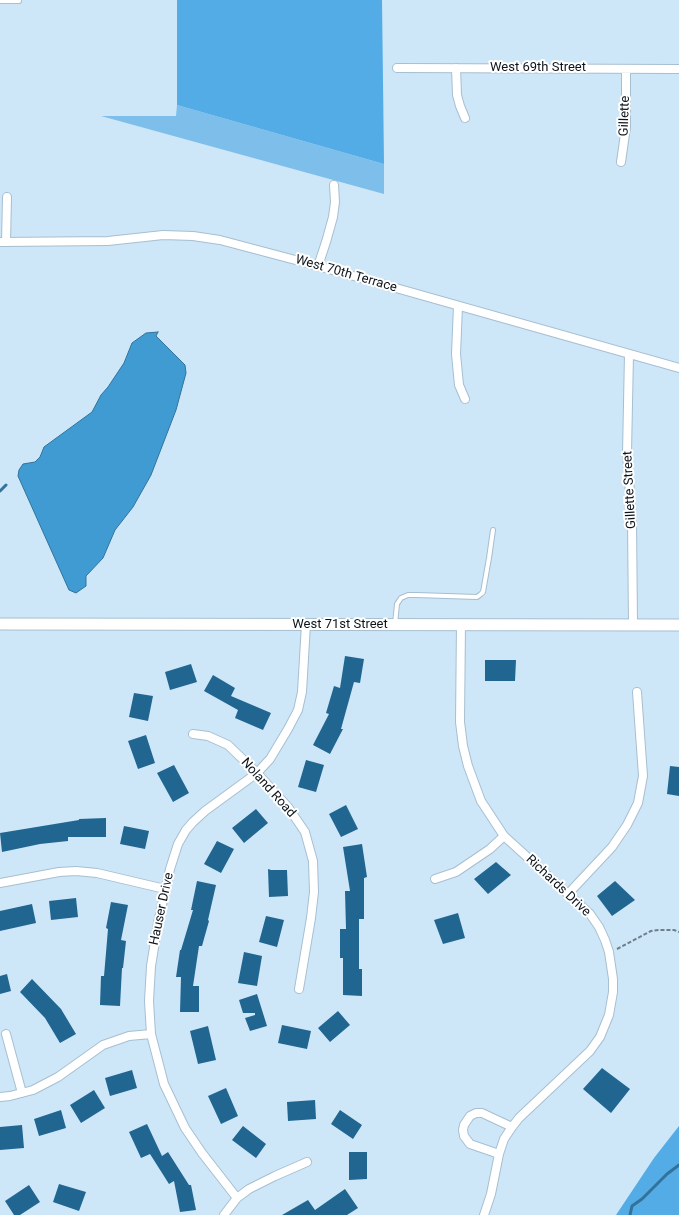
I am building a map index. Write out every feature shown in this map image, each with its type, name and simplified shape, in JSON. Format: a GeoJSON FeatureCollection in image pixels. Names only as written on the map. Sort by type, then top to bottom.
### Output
{"type":"FeatureCollection","features":[{"type":"Feature","properties":{"kind":"street","name":"West 69th Street"},"geometry":{"type":"LineString","coordinates":[[397,68],[679,69]]}},
{"type":"Feature","properties":{"kind":"street"},"geometry":{"type":"LineString","coordinates":[[456,68],[457,95],[465,118]]}},
{"type":"Feature","properties":{"kind":"street","name":"Gillette"},"geometry":{"type":"LineString","coordinates":[[621,162],[626,127],[626,69]]}},
{"type":"Feature","properties":{"kind":"street"},"geometry":{"type":"LineString","coordinates":[[318,266],[333,217],[335,202],[334,185]]}},
{"type":"Feature","properties":{"kind":"street","name":"West 70th Terrace"},"geometry":{"type":"LineString","coordinates":[[7,197],[3,242],[81,242],[108,241],[163,235],[193,236],[240,245],[318,266],[679,368]]}},
{"type":"Feature","properties":{"kind":"street"},"geometry":{"type":"LineString","coordinates":[[458,306],[456,354],[459,385],[465,399]]}},
{"type":"Feature","properties":{"kind":"street","name":"Gillette Street"},"geometry":{"type":"LineString","coordinates":[[629,354],[628,453],[632,521],[633,625]]}},
{"type":"Feature","properties":{"kind":"street","name":"West 71st Street"},"geometry":{"type":"LineString","coordinates":[[0,624],[679,625]]}},
{"type":"Feature","properties":{"kind":"street","name":"Hauser Drive"},"geometry":{"type":"LineString","coordinates":[[237,1198],[202,1153],[185,1128],[164,1084],[150,1034],[149,1001],[151,966],[165,889],[178,844],[193,822],[205,811],[257,773],[270,759],[298,710],[302,692],[306,624]]}},
{"type":"Feature","properties":{"kind":"street","name":"Richards Drive"},"geometry":{"type":"LineString","coordinates":[[461,624],[460,722],[463,746],[468,766],[481,801],[504,836],[581,904],[594,920],[605,940],[613,979],[613,992],[608,1016],[600,1037],[590,1051],[512,1127],[504,1139],[499,1154],[491,1194],[484,1215]]}},
{"type":"Feature","properties":{"kind":"street"},"geometry":{"type":"LineString","coordinates":[[568,894],[612,847],[628,825],[638,803],[643,776],[637,692]]}},
{"type":"Feature","properties":{"kind":"street","name":"Noland Road"},"geometry":{"type":"LineString","coordinates":[[193,734],[208,736],[228,745],[257,773],[288,808],[305,832],[313,861],[314,898],[299,989]]}},
{"type":"Feature","properties":{"kind":"street"},"geometry":{"type":"LineString","coordinates":[[434,879],[456,872],[490,849],[504,836]]}},
{"type":"Feature","properties":{"kind":"street"},"geometry":{"type":"LineString","coordinates":[[0,883],[59,872],[76,871],[102,874],[165,889]]}},
{"type":"Feature","properties":{"kind":"street"},"geometry":{"type":"LineString","coordinates":[[6,1034],[22,1093]]}},
{"type":"Feature","properties":{"kind":"street"},"geometry":{"type":"LineString","coordinates":[[0,1097],[33,1090],[58,1077],[103,1045],[129,1036],[150,1034]]}},
{"type":"Feature","properties":{"kind":"street"},"geometry":{"type":"LineString","coordinates":[[499,1154],[470,1144],[464,1136],[464,1125],[470,1116],[476,1113],[482,1113],[512,1127]]}},
{"type":"Feature","properties":{"kind":"street"},"geometry":{"type":"LineString","coordinates":[[224,1215],[237,1198],[255,1186],[307,1162]]}},
{"type":"Feature","properties":{"kind":"lane"},"geometry":{"type":"LineString","coordinates":[[0,1],[19,1]]}},
{"type":"Feature","properties":{"kind":"lane"},"geometry":{"type":"LineString","coordinates":[[395,625],[396,604],[401,598],[408,595],[477,597],[481,594],[489,558],[493,530]]}},
{"type":"Feature","properties":{"kind":"path"},"geometry":{"type":"LineString","coordinates":[[608,952],[624,946],[651,931],[660,930],[679,932]]}},
{"type":"Feature","properties":{"kind":"shaded area"},"geometry":{"type":"Polygon","coordinates":[[[177,0],[382,0],[384,164],[177,105],[177,0]]]}},
{"type":"Feature","properties":{"kind":"shaded area"},"geometry":{"type":"Polygon","coordinates":[[[177,105],[384,164],[384,194],[101,116],[176,116],[177,105]]]}},
{"type":"Feature","properties":{"kind":"shaded area"},"geometry":{"type":"Polygon","coordinates":[[[158,332],[156,336],[185,365],[186,373],[176,410],[151,475],[133,507],[115,530],[103,558],[86,576],[86,586],[76,593],[69,590],[18,476],[19,470],[23,464],[35,462],[40,457],[44,447],[92,412],[101,395],[124,363],[132,343],[146,333],[158,332]]]}},
{"type":"Feature","properties":{"kind":"shaded area"},"geometry":{"type":"Polygon","coordinates":[[[679,1126],[679,1215],[616,1215],[654,1158],[679,1126]]]}},
{"type":"Feature","properties":{"kind":"building"},"geometry":{"type":"Polygon","coordinates":[[[345,656],[364,659],[360,683],[354,682],[341,729],[343,729],[330,754],[313,745],[329,714],[326,713],[334,686],[340,688],[345,656]]]}},
{"type":"Feature","properties":{"kind":"building"},"geometry":{"type":"Polygon","coordinates":[[[485,660],[516,660],[515,681],[485,681],[485,660]]]}},
{"type":"Feature","properties":{"kind":"building"},"geometry":{"type":"Polygon","coordinates":[[[191,664],[197,682],[170,690],[165,672],[191,664]]]}},
{"type":"Feature","properties":{"kind":"building"},"geometry":{"type":"Polygon","coordinates":[[[213,675],[235,688],[231,696],[271,713],[263,730],[235,718],[238,710],[204,691],[213,675]]]}},
{"type":"Feature","properties":{"kind":"building"},"geometry":{"type":"Polygon","coordinates":[[[134,693],[153,696],[148,721],[129,717],[134,693]]]}},
{"type":"Feature","properties":{"kind":"building"},"geometry":{"type":"Polygon","coordinates":[[[146,735],[155,763],[138,769],[128,741],[146,735]]]}},
{"type":"Feature","properties":{"kind":"building"},"geometry":{"type":"Polygon","coordinates":[[[306,760],[324,765],[316,792],[298,787],[306,760]]]}},
{"type":"Feature","properties":{"kind":"building"},"geometry":{"type":"Polygon","coordinates":[[[174,765],[189,793],[173,802],[157,773],[174,765]]]}},
{"type":"Feature","properties":{"kind":"building"},"geometry":{"type":"Polygon","coordinates":[[[670,766],[679,767],[679,796],[667,794],[670,766]]]}},
{"type":"Feature","properties":{"kind":"building"},"geometry":{"type":"Polygon","coordinates":[[[346,805],[358,829],[341,837],[329,814],[346,805]]]}},
{"type":"Feature","properties":{"kind":"building"},"geometry":{"type":"Polygon","coordinates":[[[256,809],[268,823],[244,843],[232,828],[256,809]]]}},
{"type":"Feature","properties":{"kind":"building"},"geometry":{"type":"Polygon","coordinates":[[[106,818],[106,837],[68,837],[68,841],[40,844],[2,852],[0,833],[79,819],[106,818]]]}},
{"type":"Feature","properties":{"kind":"building"},"geometry":{"type":"Polygon","coordinates":[[[124,826],[149,831],[145,849],[120,844],[124,826]]]}},
{"type":"Feature","properties":{"kind":"building"},"geometry":{"type":"Polygon","coordinates":[[[217,841],[234,849],[221,873],[204,864],[217,841]]]}},
{"type":"Feature","properties":{"kind":"building"},"geometry":{"type":"Polygon","coordinates":[[[362,844],[367,877],[364,878],[364,919],[359,919],[359,969],[362,969],[362,996],[343,995],[343,958],[340,958],[340,929],[346,929],[345,891],[350,891],[343,847],[362,844]]]}},
{"type":"Feature","properties":{"kind":"building"},"geometry":{"type":"Polygon","coordinates":[[[496,862],[511,875],[488,894],[474,879],[496,862]]]}},
{"type":"Feature","properties":{"kind":"building"},"geometry":{"type":"Polygon","coordinates":[[[268,869],[287,870],[288,896],[269,897],[268,869]]]}},
{"type":"Feature","properties":{"kind":"building"},"geometry":{"type":"Polygon","coordinates":[[[197,881],[216,885],[209,921],[202,946],[199,946],[193,986],[199,986],[199,1012],[180,1012],[181,977],[176,977],[180,950],[193,910],[191,910],[197,881]]]}},
{"type":"Feature","properties":{"kind":"building"},"geometry":{"type":"Polygon","coordinates":[[[615,881],[635,900],[612,916],[597,896],[615,881]]]}},
{"type":"Feature","properties":{"kind":"building"},"geometry":{"type":"Polygon","coordinates":[[[76,898],[78,917],[51,920],[49,901],[76,898]]]}},
{"type":"Feature","properties":{"kind":"building"},"geometry":{"type":"Polygon","coordinates":[[[111,902],[128,905],[121,940],[126,941],[122,968],[120,1006],[100,1005],[101,976],[104,976],[108,929],[106,928],[111,902]]]}},
{"type":"Feature","properties":{"kind":"building"},"geometry":{"type":"Polygon","coordinates":[[[32,904],[36,923],[0,931],[0,911],[32,904]]]}},
{"type":"Feature","properties":{"kind":"building"},"geometry":{"type":"Polygon","coordinates":[[[458,913],[465,938],[443,944],[434,920],[458,913]]]}},
{"type":"Feature","properties":{"kind":"building"},"geometry":{"type":"Polygon","coordinates":[[[266,916],[284,920],[277,947],[259,942],[266,916]]]}},
{"type":"Feature","properties":{"kind":"building"},"geometry":{"type":"Polygon","coordinates":[[[244,952],[262,956],[257,986],[238,983],[244,952]]]}},
{"type":"Feature","properties":{"kind":"building"},"geometry":{"type":"Polygon","coordinates":[[[7,974],[11,991],[0,994],[0,976],[7,974]]]}},
{"type":"Feature","properties":{"kind":"building"},"geometry":{"type":"Polygon","coordinates":[[[32,979],[61,1009],[76,1034],[60,1043],[45,1018],[20,992],[32,979]]]}},
{"type":"Feature","properties":{"kind":"building"},"geometry":{"type":"Polygon","coordinates":[[[257,994],[267,1026],[250,1031],[245,1018],[255,1015],[255,1013],[243,1013],[239,1000],[257,994]]]}},
{"type":"Feature","properties":{"kind":"building"},"geometry":{"type":"Polygon","coordinates":[[[338,1011],[350,1025],[330,1042],[318,1028],[338,1011]]]}},
{"type":"Feature","properties":{"kind":"building"},"geometry":{"type":"Polygon","coordinates":[[[282,1025],[311,1031],[307,1049],[278,1043],[282,1025]]]}},
{"type":"Feature","properties":{"kind":"building"},"geometry":{"type":"Polygon","coordinates":[[[208,1026],[216,1060],[198,1064],[190,1031],[208,1026]]]}},
{"type":"Feature","properties":{"kind":"building"},"geometry":{"type":"Polygon","coordinates":[[[602,1068],[630,1089],[611,1113],[583,1089],[602,1068]]]}},
{"type":"Feature","properties":{"kind":"building"},"geometry":{"type":"Polygon","coordinates":[[[132,1070],[137,1088],[110,1096],[105,1078],[132,1070]]]}},
{"type":"Feature","properties":{"kind":"building"},"geometry":{"type":"Polygon","coordinates":[[[226,1088],[238,1116],[221,1124],[208,1096],[226,1088]]]}},
{"type":"Feature","properties":{"kind":"building"},"geometry":{"type":"Polygon","coordinates":[[[94,1090],[105,1108],[81,1123],[70,1105],[94,1090]]]}},
{"type":"Feature","properties":{"kind":"building"},"geometry":{"type":"Polygon","coordinates":[[[315,1100],[316,1119],[288,1121],[287,1102],[315,1100]]]}},
{"type":"Feature","properties":{"kind":"building"},"geometry":{"type":"Polygon","coordinates":[[[61,1110],[66,1128],[39,1136],[34,1119],[61,1110]]]}},
{"type":"Feature","properties":{"kind":"building"},"geometry":{"type":"Polygon","coordinates":[[[340,1110],[362,1125],[353,1139],[331,1124],[340,1110]]]}},
{"type":"Feature","properties":{"kind":"building"},"geometry":{"type":"Polygon","coordinates":[[[147,1124],[162,1156],[168,1152],[189,1185],[191,1185],[196,1210],[180,1212],[174,1181],[169,1184],[150,1154],[141,1158],[129,1132],[147,1124]]]}},
{"type":"Feature","properties":{"kind":"building"},"geometry":{"type":"Polygon","coordinates":[[[22,1125],[24,1148],[0,1150],[0,1127],[22,1125]]]}},
{"type":"Feature","properties":{"kind":"building"},"geometry":{"type":"Polygon","coordinates":[[[243,1126],[266,1144],[256,1158],[232,1140],[243,1126]]]}},
{"type":"Feature","properties":{"kind":"building"},"geometry":{"type":"Polygon","coordinates":[[[349,1152],[367,1152],[367,1179],[349,1180],[349,1152]]]}},
{"type":"Feature","properties":{"kind":"building"},"geometry":{"type":"Polygon","coordinates":[[[59,1184],[86,1192],[79,1211],[53,1202],[59,1184]]]}},
{"type":"Feature","properties":{"kind":"building"},"geometry":{"type":"Polygon","coordinates":[[[29,1185],[40,1202],[20,1215],[14,1215],[5,1201],[29,1185]]]}},
{"type":"Feature","properties":{"kind":"building"},"geometry":{"type":"Polygon","coordinates":[[[345,1189],[358,1208],[347,1215],[282,1215],[308,1200],[315,1210],[345,1189]]]}},
{"type":"Feature","properties":{"kind":"waterway"},"geometry":{"type":"LineString","coordinates":[[0,491],[6,485]]}},
{"type":"Feature","properties":{"kind":"waterway"},"geometry":{"type":"LineString","coordinates":[[630,1215],[632,1206],[642,1199],[667,1174],[679,1165]]}}]}
